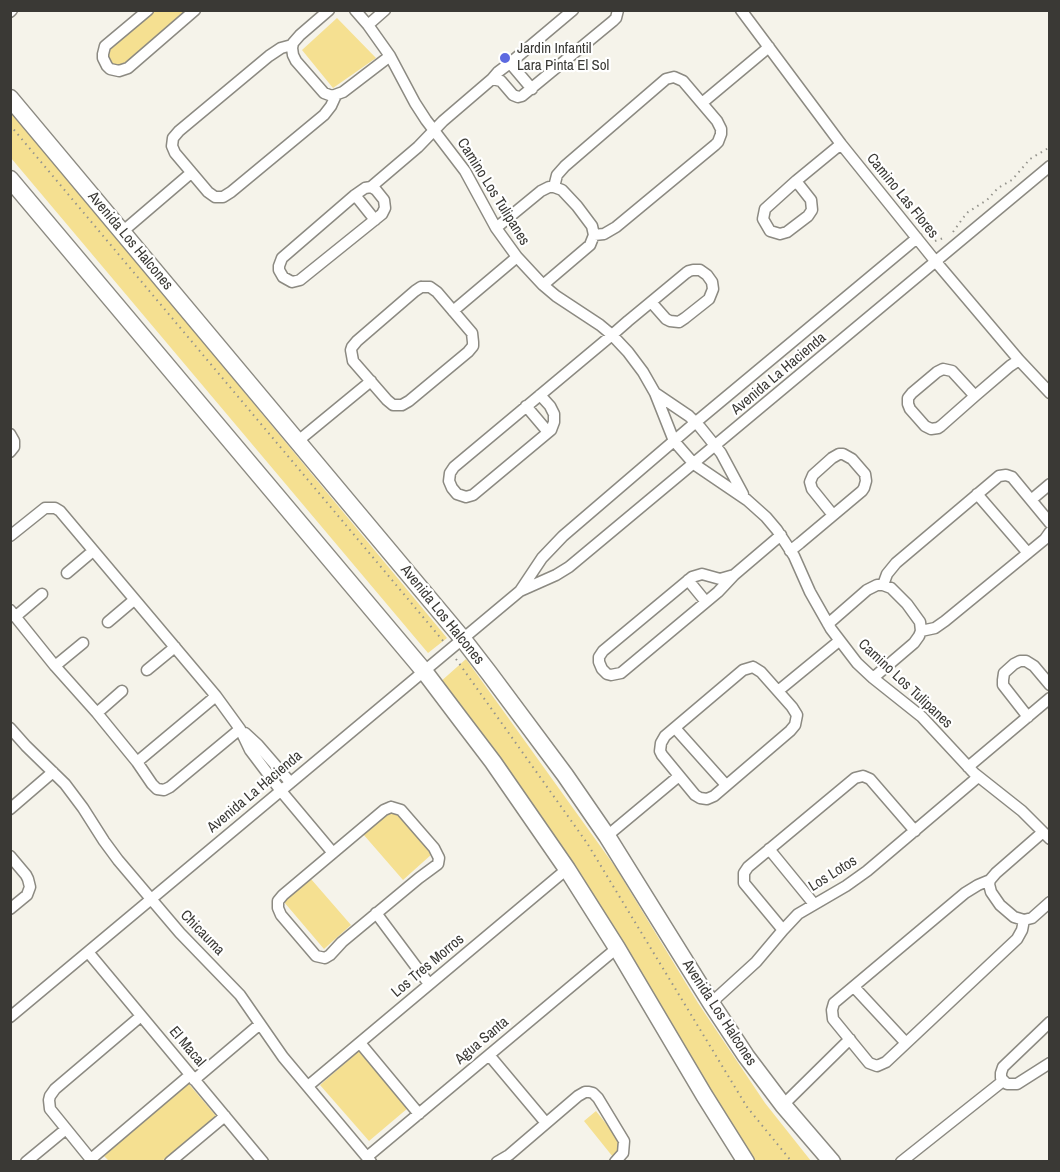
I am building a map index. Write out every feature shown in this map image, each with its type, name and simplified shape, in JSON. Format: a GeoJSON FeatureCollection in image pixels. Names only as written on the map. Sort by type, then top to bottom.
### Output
{"type":"FeatureCollection","features":[{"type":"Feature","properties":{"kind":"street"},"geometry":{"type":"LineString","coordinates":[[147,10],[105,46],[103,58],[106,66],[115,71],[128,68],[195,10]]}},
{"type":"Feature","properties":{"kind":"street"},"geometry":{"type":"LineString","coordinates":[[328,10],[292,45],[274,51],[176,134],[172,142],[173,150],[211,195],[219,197],[228,195],[324,115],[336,95]]}},
{"type":"Feature","properties":{"kind":"street","name":"Camino Los Tulipanes"},"geometry":{"type":"LineString","coordinates":[[355,10],[390,56],[415,104],[465,171],[496,228],[517,257],[556,296],[612,335],[636,362],[666,408],[674,441],[694,464],[747,500],[766,517],[790,550],[828,624],[857,663],[922,717],[978,777],[1012,802],[1048,837]]}},
{"type":"Feature","properties":{"kind":"street"},"geometry":{"type":"LineString","coordinates":[[368,25],[385,10]]}},
{"type":"Feature","properties":{"kind":"street"},"geometry":{"type":"LineString","coordinates":[[371,187],[376,190],[385,204],[384,211],[300,280],[292,282],[283,277],[279,266],[282,258],[355,195],[371,187],[418,147],[443,121],[497,80],[510,63],[573,10]]}},
{"type":"Feature","properties":{"kind":"street"},"geometry":{"type":"LineString","coordinates":[[497,80],[516,96],[522,96],[613,21],[618,10]]}},
{"type":"Feature","properties":{"kind":"street","name":"Camino Las Flores"},"geometry":{"type":"LineString","coordinates":[[741,10],[841,144],[936,262],[1050,393]]}},
{"type":"Feature","properties":{"kind":"street"},"geometry":{"type":"LineString","coordinates":[[292,45],[296,61],[327,95],[336,95],[355,84],[390,56]]}},
{"type":"Feature","properties":{"kind":"street"},"geometry":{"type":"LineString","coordinates":[[702,103],[769,47]]}},
{"type":"Feature","properties":{"kind":"street"},"geometry":{"type":"LineString","coordinates":[[510,63],[532,89]]}},
{"type":"Feature","properties":{"kind":"street"},"geometry":{"type":"LineString","coordinates":[[554,187],[557,176],[565,166],[666,79],[675,77],[683,81],[702,103],[720,125],[722,134],[718,142],[616,227],[604,234],[594,235]]}},
{"type":"Feature","properties":{"kind":"street","name":"Avenida Los Halcones"},"geometry":{"type":"LineString","coordinates":[[10,98],[462,638],[607,836],[746,1056],[783,1105],[832,1161]]}},
{"type":"Feature","properties":{"kind":"street"},"geometry":{"type":"LineString","coordinates":[[796,181],[811,200],[812,210],[787,232],[777,234],[770,231],[763,219],[765,209],[796,181],[841,144]]}},
{"type":"Feature","properties":{"kind":"street","name":"Avenida La Hacienda"},"geometry":{"type":"LineString","coordinates":[[10,1017],[519,591],[569,567],[1050,166]]}},
{"type":"Feature","properties":{"kind":"street"},"geometry":{"type":"LineString","coordinates":[[122,231],[191,173]]}},
{"type":"Feature","properties":{"kind":"street"},"geometry":{"type":"LineString","coordinates":[[10,179],[424,671],[493,762],[567,869],[617,948],[742,1160]]}},
{"type":"Feature","properties":{"kind":"street"},"geometry":{"type":"LineString","coordinates":[[496,228],[545,188],[554,187],[562,190],[577,206],[592,226],[594,235],[590,245],[543,285]]}},
{"type":"Feature","properties":{"kind":"street"},"geometry":{"type":"LineString","coordinates":[[355,195],[375,220]]}},
{"type":"Feature","properties":{"kind":"street","name":"Avenida La Hacienda"},"geometry":{"type":"LineString","coordinates":[[519,591],[536,565],[555,544],[696,422],[917,238]]}},
{"type":"Feature","properties":{"kind":"street"},"geometry":{"type":"LineString","coordinates":[[453,311],[517,257]]}},
{"type":"Feature","properties":{"kind":"street"},"geometry":{"type":"LineString","coordinates":[[540,395],[554,414],[553,426],[548,432],[473,495],[463,496],[454,491],[449,481],[452,470],[526,406],[540,395],[651,302],[686,273],[693,270],[704,272],[712,282],[713,290],[709,299],[682,321],[675,322],[666,319],[651,302]]}},
{"type":"Feature","properties":{"kind":"street"},"geometry":{"type":"LineString","coordinates":[[422,287],[434,289],[453,311],[469,329],[473,337],[472,346],[468,352],[402,405],[393,405],[387,400],[353,361],[352,347],[422,287]]}},
{"type":"Feature","properties":{"kind":"street"},"geometry":{"type":"LineString","coordinates":[[975,396],[952,371],[943,369],[912,393],[908,398],[908,404],[923,424],[934,429],[941,426],[1019,360]]}},
{"type":"Feature","properties":{"kind":"street"},"geometry":{"type":"LineString","coordinates":[[298,441],[371,381]]}},
{"type":"Feature","properties":{"kind":"street"},"geometry":{"type":"LineString","coordinates":[[526,406],[548,432]]}},
{"type":"Feature","properties":{"kind":"street","name":"Camino Los Tulipanes"},"geometry":{"type":"LineString","coordinates":[[666,408],[696,422],[716,446],[747,500]]}},
{"type":"Feature","properties":{"kind":"street"},"geometry":{"type":"LineString","coordinates":[[10,434],[14,447],[10,452]]}},
{"type":"Feature","properties":{"kind":"street"},"geometry":{"type":"LineString","coordinates":[[790,550],[833,515],[862,491],[866,482],[865,474],[849,457],[843,454],[832,458],[813,475],[810,482],[814,493],[833,515]]}},
{"type":"Feature","properties":{"kind":"street"},"geometry":{"type":"LineString","coordinates":[[883,585],[887,574],[896,563],[999,476],[1012,477],[1050,524]]}},
{"type":"Feature","properties":{"kind":"street"},"geometry":{"type":"LineString","coordinates":[[1031,500],[1050,484]]}},
{"type":"Feature","properties":{"kind":"street"},"geometry":{"type":"LineString","coordinates":[[977,494],[1028,553]]}},
{"type":"Feature","properties":{"kind":"street"},"geometry":{"type":"LineString","coordinates":[[10,536],[42,509],[52,507],[60,511],[216,696],[240,729],[250,750],[333,853]]}},
{"type":"Feature","properties":{"kind":"street"},"geometry":{"type":"LineString","coordinates":[[921,632],[940,625],[1045,539],[1050,532]]}},
{"type":"Feature","properties":{"kind":"street"},"geometry":{"type":"LineString","coordinates":[[734,575],[725,579],[716,579],[698,574],[688,580],[603,651],[599,662],[602,670],[611,675],[621,673],[718,592],[734,575],[781,535]]}},
{"type":"Feature","properties":{"kind":"street"},"geometry":{"type":"LineString","coordinates":[[67,573],[93,551]]}},
{"type":"Feature","properties":{"kind":"street"},"geometry":{"type":"LineString","coordinates":[[716,579],[719,586],[718,592]]}},
{"type":"Feature","properties":{"kind":"street"},"geometry":{"type":"LineString","coordinates":[[688,580],[706,602]]}},
{"type":"Feature","properties":{"kind":"street"},"geometry":{"type":"LineString","coordinates":[[828,624],[867,590],[877,585],[891,588],[913,611],[920,622],[921,632],[914,643],[873,678]]}},
{"type":"Feature","properties":{"kind":"street"},"geometry":{"type":"LineString","coordinates":[[42,594],[13,613],[137,762],[154,787],[160,790],[167,789],[240,729]]}},
{"type":"Feature","properties":{"kind":"street"},"geometry":{"type":"LineString","coordinates":[[108,622],[134,600]]}},
{"type":"Feature","properties":{"kind":"street"},"geometry":{"type":"LineString","coordinates":[[778,691],[839,641]]}},
{"type":"Feature","properties":{"kind":"street"},"geometry":{"type":"LineString","coordinates":[[55,666],[83,643]]}},
{"type":"Feature","properties":{"kind":"street"},"geometry":{"type":"LineString","coordinates":[[147,670],[174,647]]}},
{"type":"Feature","properties":{"kind":"street"},"geometry":{"type":"LineString","coordinates":[[1028,717],[1003,685],[1004,673],[1014,664],[1026,661],[1034,666],[1050,685]]}},
{"type":"Feature","properties":{"kind":"street"},"geometry":{"type":"LineString","coordinates":[[753,667],[759,670],[778,691],[795,711],[795,725],[710,798],[700,798],[695,795],[660,751],[663,739],[746,669],[753,667]]}},
{"type":"Feature","properties":{"kind":"street"},"geometry":{"type":"LineString","coordinates":[[97,713],[122,691]]}},
{"type":"Feature","properties":{"kind":"street"},"geometry":{"type":"LineString","coordinates":[[137,762],[216,696]]}},
{"type":"Feature","properties":{"kind":"street"},"geometry":{"type":"LineString","coordinates":[[968,767],[1050,698]]}},
{"type":"Feature","properties":{"kind":"street","name":"Chicauma"},"geometry":{"type":"LineString","coordinates":[[10,728],[76,797],[111,851],[180,933],[228,981],[283,1057],[369,1159]]}},
{"type":"Feature","properties":{"kind":"street"},"geometry":{"type":"LineString","coordinates":[[675,728],[726,785]]}},
{"type":"Feature","properties":{"kind":"street"},"geometry":{"type":"LineString","coordinates":[[240,729],[290,783]]}},
{"type":"Feature","properties":{"kind":"street"},"geometry":{"type":"LineString","coordinates":[[10,809],[53,772]]}},
{"type":"Feature","properties":{"kind":"street"},"geometry":{"type":"LineString","coordinates":[[607,836],[679,776]]}},
{"type":"Feature","properties":{"kind":"street"},"geometry":{"type":"LineString","coordinates":[[783,930],[746,886],[743,876],[748,867],[855,778],[863,776],[870,779],[915,831]]}},
{"type":"Feature","properties":{"kind":"street","name":"Los Lotos"},"geometry":{"type":"LineString","coordinates":[[711,1003],[756,962],[798,914],[862,875],[978,777]]}},
{"type":"Feature","properties":{"kind":"street"},"geometry":{"type":"LineString","coordinates":[[395,807],[403,812],[434,848],[439,861],[435,867],[342,942],[330,955],[321,958],[314,955],[279,912],[278,901],[333,853],[384,810],[395,807]]}},
{"type":"Feature","properties":{"kind":"street"},"geometry":{"type":"LineString","coordinates":[[1024,920],[1017,939],[886,1062],[877,1066],[869,1063],[833,1019],[834,1003],[965,893],[990,880],[996,873],[1048,837]]}},
{"type":"Feature","properties":{"kind":"street"},"geometry":{"type":"LineString","coordinates":[[769,849],[814,904]]}},
{"type":"Feature","properties":{"kind":"street"},"geometry":{"type":"LineString","coordinates":[[10,856],[26,875],[30,887],[27,895],[10,909]]}},
{"type":"Feature","properties":{"kind":"street","name":"Los Tres Morros"},"geometry":{"type":"LineString","coordinates":[[308,1086],[567,869]]}},
{"type":"Feature","properties":{"kind":"street"},"geometry":{"type":"LineString","coordinates":[[990,880],[991,892],[1014,917],[1024,920],[1032,918],[1050,902]]}},
{"type":"Feature","properties":{"kind":"street"},"geometry":{"type":"LineString","coordinates":[[376,913],[429,984]]}},
{"type":"Feature","properties":{"kind":"street","name":"Agua Santa"},"geometry":{"type":"LineString","coordinates":[[369,1159],[419,1114],[617,948]]}},
{"type":"Feature","properties":{"kind":"street","name":"El Macal"},"geometry":{"type":"LineString","coordinates":[[88,952],[263,1161]]}},
{"type":"Feature","properties":{"kind":"street"},"geometry":{"type":"LineString","coordinates":[[854,987],[906,1043]]}},
{"type":"Feature","properties":{"kind":"street"},"geometry":{"type":"LineString","coordinates":[[141,1016],[52,1092],[49,1100],[50,1109],[92,1160],[260,1024]]}},
{"type":"Feature","properties":{"kind":"street"},"geometry":{"type":"LineString","coordinates":[[1050,1022],[1003,1067],[1000,1075],[1003,1081],[1010,1085],[1017,1084],[1050,1063]]}},
{"type":"Feature","properties":{"kind":"street"},"geometry":{"type":"LineString","coordinates":[[783,1105],[850,1040]]}},
{"type":"Feature","properties":{"kind":"street"},"geometry":{"type":"LineString","coordinates":[[360,1043],[419,1114]]}},
{"type":"Feature","properties":{"kind":"street"},"geometry":{"type":"LineString","coordinates":[[489,1055],[546,1123]]}},
{"type":"Feature","properties":{"kind":"street"},"geometry":{"type":"LineString","coordinates":[[901,1161],[1003,1081]]}},
{"type":"Feature","properties":{"kind":"street"},"geometry":{"type":"LineString","coordinates":[[497,1161],[508,1155],[584,1094],[592,1093],[598,1098],[623,1138],[625,1149],[615,1161]]}},
{"type":"Feature","properties":{"kind":"street"},"geometry":{"type":"LineString","coordinates":[[170,1161],[225,1116]]}},
{"type":"Feature","properties":{"kind":"street"},"geometry":{"type":"LineString","coordinates":[[26,1161],[66,1128]]}},
{"type":"Feature","properties":{"kind":"path"},"geometry":{"type":"LineString","coordinates":[[10,125],[449,649],[587,843],[747,1107],[792,1161]]}},
{"type":"Feature","properties":{"kind":"path"},"geometry":{"type":"LineString","coordinates":[[935,241],[950,235],[968,212],[1012,180],[1030,159],[1050,147]]}},
{"type":"Feature","properties":{"kind":"shaded area"},"geometry":{"type":"Polygon","coordinates":[[[154,11],[188,11],[126,66],[116,68],[107,59],[108,50],[154,11]]]}},
{"type":"Feature","properties":{"kind":"shaded area"},"geometry":{"type":"Polygon","coordinates":[[[337,18],[376,58],[333,88],[302,50],[337,18]]]}},
{"type":"Feature","properties":{"kind":"shaded area"},"geometry":{"type":"Polygon","coordinates":[[[10,108],[447,638],[428,653],[11,158],[10,108]]]}},
{"type":"Feature","properties":{"kind":"shaded area"},"geometry":{"type":"Polygon","coordinates":[[[466,659],[616,868],[698,1003],[765,1103],[811,1161],[752,1161],[439,683],[466,659]]]}},
{"type":"Feature","properties":{"kind":"shaded area"},"geometry":{"type":"Polygon","coordinates":[[[392,809],[432,854],[403,880],[363,834],[392,809]]]}},
{"type":"Feature","properties":{"kind":"shaded area"},"geometry":{"type":"Polygon","coordinates":[[[311,879],[351,925],[324,949],[284,902],[311,879]]]}},
{"type":"Feature","properties":{"kind":"shaded area"},"geometry":{"type":"Polygon","coordinates":[[[359,1051],[408,1108],[369,1141],[320,1085],[359,1051]]]}},
{"type":"Feature","properties":{"kind":"shaded area"},"geometry":{"type":"Polygon","coordinates":[[[188,1083],[216,1116],[162,1161],[109,1161],[104,1156],[188,1083]]]}},
{"type":"Feature","properties":{"kind":"shaded area"},"geometry":{"type":"Polygon","coordinates":[[[596,1111],[619,1140],[619,1150],[613,1157],[584,1121],[596,1111]]]}},
{"type":"Feature","properties":{"kind":"place","name":"Jardin Infantil Lara Pinta El Sol"},"geometry":{"type":"Point","coordinates":[505,58]}}]}
